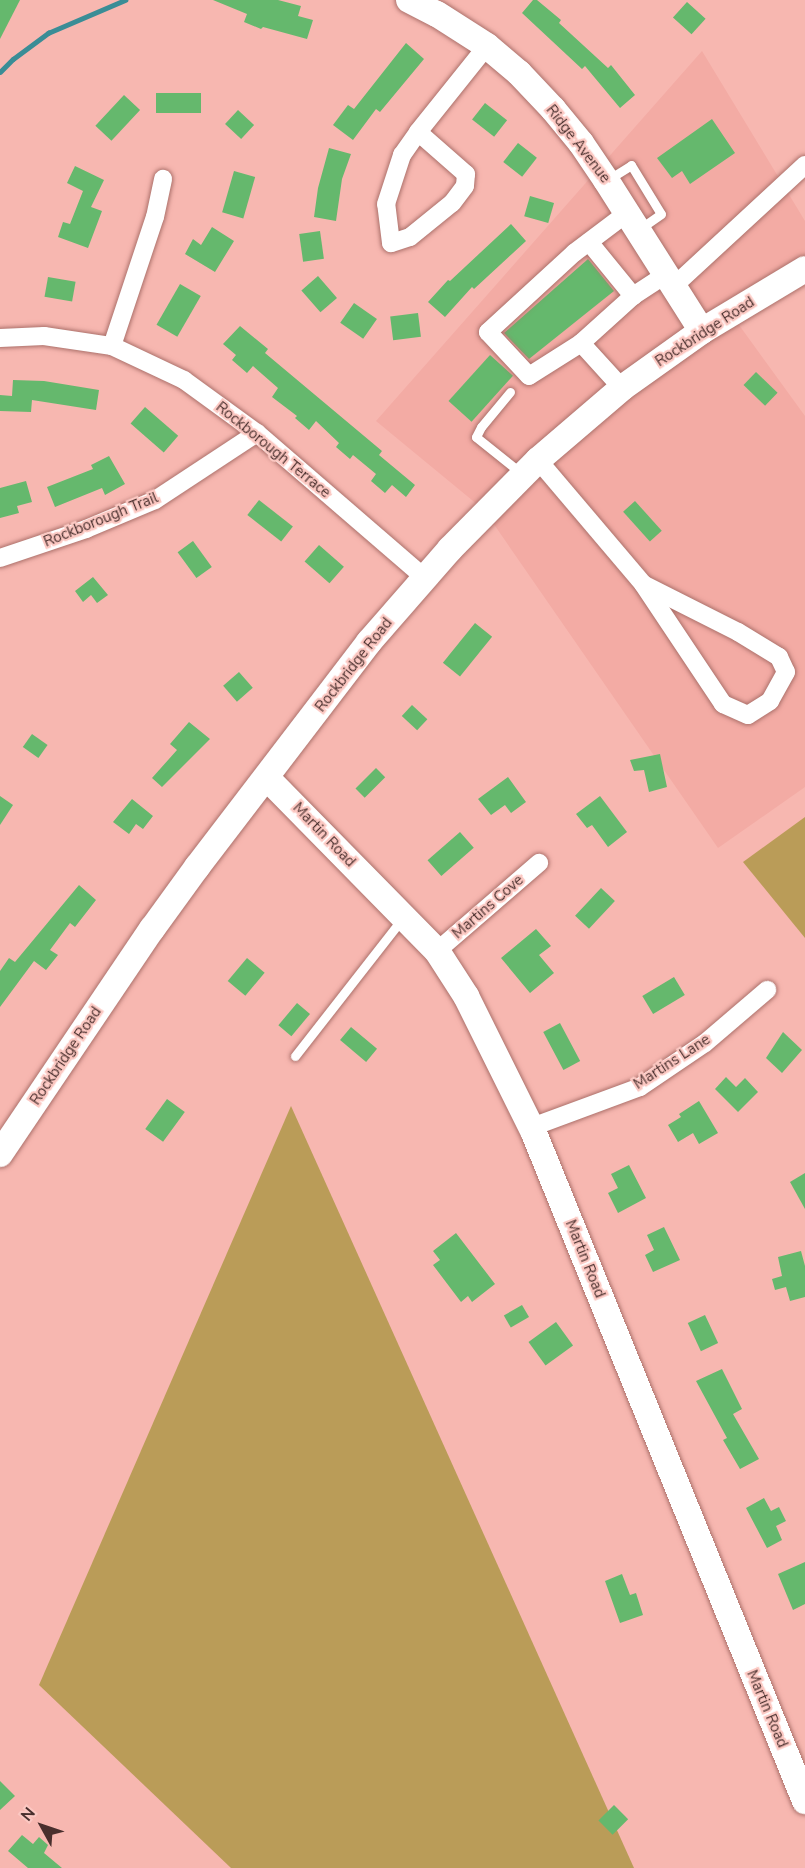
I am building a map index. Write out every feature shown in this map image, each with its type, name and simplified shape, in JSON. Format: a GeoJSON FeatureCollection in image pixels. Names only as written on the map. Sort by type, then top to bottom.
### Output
{"type":"FeatureCollection","features":[{"type":"Feature","properties":{"kind":"street","name":"Ridge Avenue"},"geometry":{"type":"LineString","coordinates":[[409,0],[437,14],[487,46],[519,73],[553,110],[581,143],[606,180],[702,331]]}},
{"type":"Feature","properties":{"kind":"street"},"geometry":{"type":"LineString","coordinates":[[418,132],[466,174],[465,186],[452,203],[410,237],[391,243],[386,204],[402,156],[418,132],[487,46]]}},
{"type":"Feature","properties":{"kind":"street"},"geometry":{"type":"LineString","coordinates":[[633,221],[589,242],[488,332],[529,376],[581,343],[633,296],[671,279],[805,165]]}},
{"type":"Feature","properties":{"kind":"street"},"geometry":{"type":"LineString","coordinates":[[112,346],[155,218],[163,179]]}},
{"type":"Feature","properties":{"kind":"street"},"geometry":{"type":"LineString","coordinates":[[589,242],[633,296]]}},
{"type":"Feature","properties":{"kind":"street","name":"Rockbridge Road"},"geometry":{"type":"LineString","coordinates":[[4,1138],[152,929],[369,642],[425,578],[531,467],[622,388],[702,331],[805,269]]}},
{"type":"Feature","properties":{"kind":"street","name":"Rockborough Terrace"},"geometry":{"type":"LineString","coordinates":[[0,339],[44,336],[112,346],[184,381],[257,433],[425,578]]}},
{"type":"Feature","properties":{"kind":"street"},"geometry":{"type":"LineString","coordinates":[[581,343],[622,388]]}},
{"type":"Feature","properties":{"kind":"street","name":"Rockborough Trail"},"geometry":{"type":"LineString","coordinates":[[0,558],[86,529],[155,500],[257,433]]}},
{"type":"Feature","properties":{"kind":"street"},"geometry":{"type":"LineString","coordinates":[[531,467],[643,584],[723,704],[748,715],[770,701],[786,672],[779,657],[738,632],[643,584]]}},
{"type":"Feature","properties":{"kind":"street","name":"Martin Road"},"geometry":{"type":"LineString","coordinates":[[267,778],[437,951],[466,996],[531,1127],[805,1801]]}},
{"type":"Feature","properties":{"kind":"street","name":"Martins Cove"},"geometry":{"type":"LineString","coordinates":[[437,951],[539,863]]}},
{"type":"Feature","properties":{"kind":"street","name":"Martins Lane"},"geometry":{"type":"LineString","coordinates":[[531,1127],[640,1087],[705,1043],[767,990]]}},
{"type":"Feature","properties":{"kind":"lane"},"geometry":{"type":"LineString","coordinates":[[606,180],[631,165],[662,214],[633,221]]}},
{"type":"Feature","properties":{"kind":"lane"},"geometry":{"type":"LineString","coordinates":[[510,392],[480,427],[476,437],[531,467]]}},
{"type":"Feature","properties":{"kind":"lane"},"geometry":{"type":"LineString","coordinates":[[295,1056],[404,917]]}},
{"type":"Feature","properties":{"kind":"shaded area"},"geometry":{"type":"Polygon","coordinates":[[[702,51],[805,221],[805,268],[726,307],[805,416],[805,787],[718,848],[484,510],[376,421],[702,51]]]}},
{"type":"Feature","properties":{"kind":"shaded area"},"geometry":{"type":"Polygon","coordinates":[[[805,817],[805,938],[743,862],[805,817]]]}},
{"type":"Feature","properties":{"kind":"shaded area"},"geometry":{"type":"Polygon","coordinates":[[[291,1106],[634,1868],[231,1868],[39,1685],[291,1106]]]}},
{"type":"Feature","properties":{"kind":"building"},"geometry":{"type":"Polygon","coordinates":[[[0,0],[20,0],[0,39],[0,0]]]}},
{"type":"Feature","properties":{"kind":"building"},"geometry":{"type":"Polygon","coordinates":[[[213,0],[278,0],[301,6],[298,16],[313,20],[307,39],[263,27],[261,29],[244,22],[247,14],[213,0]]]}},
{"type":"Feature","properties":{"kind":"building"},"geometry":{"type":"Polygon","coordinates":[[[533,0],[537,0],[561,20],[559,23],[608,68],[611,65],[635,95],[620,108],[585,66],[582,69],[522,13],[533,0]]]}},
{"type":"Feature","properties":{"kind":"building"},"geometry":{"type":"Polygon","coordinates":[[[687,2],[706,19],[692,34],[673,18],[687,2]]]}},
{"type":"Feature","properties":{"kind":"building"},"geometry":{"type":"Polygon","coordinates":[[[406,43],[424,59],[380,112],[376,109],[353,140],[333,125],[348,105],[354,109],[406,43]]]}},
{"type":"Feature","properties":{"kind":"building"},"geometry":{"type":"Polygon","coordinates":[[[156,93],[201,93],[201,113],[156,113],[156,93]]]}},
{"type":"Feature","properties":{"kind":"building"},"geometry":{"type":"Polygon","coordinates":[[[124,95],[140,110],[111,141],[95,126],[124,95]]]}},
{"type":"Feature","properties":{"kind":"building"},"geometry":{"type":"Polygon","coordinates":[[[485,103],[507,120],[494,137],[472,120],[485,103]]]}},
{"type":"Feature","properties":{"kind":"building"},"geometry":{"type":"Polygon","coordinates":[[[238,110],[254,125],[241,139],[225,124],[238,110]]]}},
{"type":"Feature","properties":{"kind":"building"},"geometry":{"type":"Polygon","coordinates":[[[712,119],[735,153],[690,184],[682,171],[672,178],[657,158],[712,119]]]}},
{"type":"Feature","properties":{"kind":"building"},"geometry":{"type":"Polygon","coordinates":[[[518,143],[537,158],[522,177],[503,162],[518,143]]]}},
{"type":"Feature","properties":{"kind":"building"},"geometry":{"type":"Polygon","coordinates":[[[329,148],[351,154],[342,179],[336,221],[314,217],[318,188],[329,148]]]}},
{"type":"Feature","properties":{"kind":"building"},"geometry":{"type":"Polygon","coordinates":[[[75,166],[104,180],[91,207],[102,211],[88,248],[58,237],[63,222],[70,224],[83,191],[67,183],[75,166]]]}},
{"type":"Feature","properties":{"kind":"building"},"geometry":{"type":"Polygon","coordinates":[[[234,171],[255,177],[243,218],[222,212],[234,171]]]}},
{"type":"Feature","properties":{"kind":"building"},"geometry":{"type":"Polygon","coordinates":[[[530,196],[554,203],[548,223],[524,216],[530,196]]]}},
{"type":"Feature","properties":{"kind":"building"},"geometry":{"type":"Polygon","coordinates":[[[511,224],[526,241],[474,289],[472,287],[445,317],[428,302],[448,280],[450,281],[511,224]]]}},
{"type":"Feature","properties":{"kind":"building"},"geometry":{"type":"Polygon","coordinates":[[[212,227],[234,241],[215,272],[185,254],[193,239],[201,245],[212,227]]]}},
{"type":"Feature","properties":{"kind":"building"},"geometry":{"type":"Polygon","coordinates":[[[320,231],[324,259],[303,262],[299,234],[320,231]]]}},
{"type":"Feature","properties":{"kind":"building"},"geometry":{"type":"Polygon","coordinates":[[[588,259],[614,291],[529,359],[504,333],[588,259]]]}},
{"type":"Feature","properties":{"kind":"building"},"geometry":{"type":"Polygon","coordinates":[[[318,276],[337,298],[320,312],[301,290],[318,276]]]}},
{"type":"Feature","properties":{"kind":"building"},"geometry":{"type":"Polygon","coordinates":[[[48,277],[76,282],[72,302],[45,297],[48,277]]]}},
{"type":"Feature","properties":{"kind":"building"},"geometry":{"type":"Polygon","coordinates":[[[180,284],[201,296],[177,337],[156,325],[180,284]]]}},
{"type":"Feature","properties":{"kind":"building"},"geometry":{"type":"Polygon","coordinates":[[[354,303],[377,319],[363,339],[340,323],[354,303]]]}},
{"type":"Feature","properties":{"kind":"building"},"geometry":{"type":"Polygon","coordinates":[[[418,313],[421,337],[393,340],[390,316],[418,313]]]}},
{"type":"Feature","properties":{"kind":"building"},"geometry":{"type":"Polygon","coordinates":[[[240,326],[268,349],[265,353],[382,451],[379,455],[415,485],[406,497],[392,485],[385,493],[371,481],[376,474],[353,455],[350,459],[336,447],[339,443],[316,421],[309,430],[295,418],[297,416],[272,397],[278,388],[253,366],[247,373],[232,360],[236,355],[223,344],[240,326]]]}},
{"type":"Feature","properties":{"kind":"building"},"geometry":{"type":"Polygon","coordinates":[[[490,355],[513,376],[472,422],[449,401],[490,355]]]}},
{"type":"Feature","properties":{"kind":"building"},"geometry":{"type":"Polygon","coordinates":[[[756,372],[778,393],[765,406],[743,385],[756,372]]]}},
{"type":"Feature","properties":{"kind":"building"},"geometry":{"type":"Polygon","coordinates":[[[13,380],[44,381],[99,390],[96,410],[32,400],[31,412],[0,411],[0,395],[12,396],[13,380]]]}},
{"type":"Feature","properties":{"kind":"building"},"geometry":{"type":"Polygon","coordinates":[[[145,407],[178,436],[164,452],[131,424],[145,407]]]}},
{"type":"Feature","properties":{"kind":"building"},"geometry":{"type":"Polygon","coordinates":[[[109,456],[125,484],[105,495],[102,488],[55,507],[47,487],[93,469],[91,465],[109,456]]]}},
{"type":"Feature","properties":{"kind":"building"},"geometry":{"type":"Polygon","coordinates":[[[26,481],[32,502],[17,506],[19,513],[0,518],[0,488],[26,481]]]}},
{"type":"Feature","properties":{"kind":"building"},"geometry":{"type":"Polygon","coordinates":[[[259,500],[293,526],[281,541],[247,515],[259,500]]]}},
{"type":"Feature","properties":{"kind":"building"},"geometry":{"type":"Polygon","coordinates":[[[635,501],[662,531],[650,541],[623,512],[635,501]]]}},
{"type":"Feature","properties":{"kind":"building"},"geometry":{"type":"Polygon","coordinates":[[[193,541],[212,567],[196,578],[178,552],[193,541]]]}},
{"type":"Feature","properties":{"kind":"building"},"geometry":{"type":"Polygon","coordinates":[[[319,545],[344,567],[329,583],[305,562],[319,545]]]}},
{"type":"Feature","properties":{"kind":"building"},"geometry":{"type":"Polygon","coordinates":[[[93,577],[108,595],[97,603],[91,595],[83,602],[75,591],[93,577]]]}},
{"type":"Feature","properties":{"kind":"building"},"geometry":{"type":"Polygon","coordinates":[[[475,623],[492,637],[460,676],[443,663],[475,623]]]}},
{"type":"Feature","properties":{"kind":"building"},"geometry":{"type":"Polygon","coordinates":[[[239,672],[253,688],[237,702],[223,686],[239,672]]]}},
{"type":"Feature","properties":{"kind":"building"},"geometry":{"type":"Polygon","coordinates":[[[412,705],[427,719],[417,730],[402,716],[412,705]]]}},
{"type":"Feature","properties":{"kind":"building"},"geometry":{"type":"Polygon","coordinates":[[[189,722],[210,739],[162,787],[152,778],[177,750],[170,744],[189,722]]]}},
{"type":"Feature","properties":{"kind":"building"},"geometry":{"type":"Polygon","coordinates":[[[32,734],[48,745],[38,758],[23,747],[32,734]]]}},
{"type":"Feature","properties":{"kind":"building"},"geometry":{"type":"Polygon","coordinates":[[[660,754],[667,787],[649,792],[644,770],[634,771],[630,760],[660,754]]]}},
{"type":"Feature","properties":{"kind":"building"},"geometry":{"type":"Polygon","coordinates":[[[376,768],[385,777],[365,798],[355,789],[376,768]]]}},
{"type":"Feature","properties":{"kind":"building"},"geometry":{"type":"Polygon","coordinates":[[[508,777],[526,802],[511,813],[505,805],[491,815],[478,799],[508,777]]]}},
{"type":"Feature","properties":{"kind":"building"},"geometry":{"type":"Polygon","coordinates":[[[0,796],[13,805],[0,825],[0,796]]]}},
{"type":"Feature","properties":{"kind":"building"},"geometry":{"type":"Polygon","coordinates":[[[600,796],[627,832],[608,847],[592,825],[587,828],[576,814],[600,796]]]}},
{"type":"Feature","properties":{"kind":"building"},"geometry":{"type":"Polygon","coordinates":[[[132,799],[153,816],[143,829],[136,824],[129,834],[113,822],[132,799]]]}},
{"type":"Feature","properties":{"kind":"building"},"geometry":{"type":"Polygon","coordinates":[[[460,832],[474,848],[441,876],[428,860],[460,832]]]}},
{"type":"Feature","properties":{"kind":"building"},"geometry":{"type":"Polygon","coordinates":[[[79,885],[96,900],[75,927],[70,923],[50,950],[58,955],[46,970],[34,961],[0,1007],[0,971],[9,958],[15,962],[79,885]]]}},
{"type":"Feature","properties":{"kind":"building"},"geometry":{"type":"Polygon","coordinates":[[[601,888],[615,901],[589,929],[575,916],[601,888]]]}},
{"type":"Feature","properties":{"kind":"building"},"geometry":{"type":"Polygon","coordinates":[[[536,929],[551,946],[539,955],[554,973],[530,993],[501,958],[536,929]]]}},
{"type":"Feature","properties":{"kind":"building"},"geometry":{"type":"Polygon","coordinates":[[[247,958],[265,973],[245,996],[228,981],[247,958]]]}},
{"type":"Feature","properties":{"kind":"building"},"geometry":{"type":"Polygon","coordinates":[[[674,977],[685,995],[653,1014],[642,996],[674,977]]]}},
{"type":"Feature","properties":{"kind":"building"},"geometry":{"type":"Polygon","coordinates":[[[297,1003],[310,1014],[291,1036],[278,1025],[297,1003]]]}},
{"type":"Feature","properties":{"kind":"building"},"geometry":{"type":"Polygon","coordinates":[[[560,1023],[580,1061],[563,1070],[543,1032],[560,1023]]]}},
{"type":"Feature","properties":{"kind":"building"},"geometry":{"type":"Polygon","coordinates":[[[351,1027],[377,1049],[366,1062],[340,1040],[351,1027]]]}},
{"type":"Feature","properties":{"kind":"building"},"geometry":{"type":"Polygon","coordinates":[[[783,1032],[802,1050],[782,1073],[766,1058],[783,1032]]]}},
{"type":"Feature","properties":{"kind":"building"},"geometry":{"type":"Polygon","coordinates":[[[726,1077],[736,1087],[745,1078],[758,1092],[738,1112],[715,1089],[726,1077]]]}},
{"type":"Feature","properties":{"kind":"building"},"geometry":{"type":"Polygon","coordinates":[[[167,1099],[185,1112],[163,1142],[145,1129],[167,1099]]]}},
{"type":"Feature","properties":{"kind":"building"},"geometry":{"type":"Polygon","coordinates":[[[699,1101],[718,1133],[699,1144],[693,1133],[678,1142],[668,1125],[681,1117],[679,1114],[699,1101]]]}},
{"type":"Feature","properties":{"kind":"building"},"geometry":{"type":"Polygon","coordinates":[[[629,1165],[646,1198],[618,1213],[608,1193],[618,1188],[611,1174],[629,1165]]]}},
{"type":"Feature","properties":{"kind":"building"},"geometry":{"type":"Polygon","coordinates":[[[805,1173],[805,1209],[790,1182],[805,1173]]]}},
{"type":"Feature","properties":{"kind":"building"},"geometry":{"type":"Polygon","coordinates":[[[664,1227],[680,1260],[653,1272],[645,1255],[654,1250],[647,1235],[664,1227]]]}},
{"type":"Feature","properties":{"kind":"building"},"geometry":{"type":"Polygon","coordinates":[[[456,1233],[495,1284],[472,1302],[468,1296],[461,1302],[433,1265],[440,1260],[433,1251],[456,1233]]]}},
{"type":"Feature","properties":{"kind":"building"},"geometry":{"type":"Polygon","coordinates":[[[801,1251],[805,1266],[805,1297],[790,1301],[786,1287],[775,1290],[772,1279],[782,1276],[778,1257],[801,1251]]]}},
{"type":"Feature","properties":{"kind":"building"},"geometry":{"type":"Polygon","coordinates":[[[522,1305],[529,1317],[511,1328],[504,1316],[522,1305]]]}},
{"type":"Feature","properties":{"kind":"building"},"geometry":{"type":"Polygon","coordinates":[[[705,1315],[718,1343],[701,1351],[688,1323],[705,1315]]]}},
{"type":"Feature","properties":{"kind":"building"},"geometry":{"type":"Polygon","coordinates":[[[556,1322],[573,1345],[546,1365],[528,1342],[556,1322]]]}},
{"type":"Feature","properties":{"kind":"building"},"geometry":{"type":"Polygon","coordinates":[[[722,1369],[742,1409],[733,1414],[759,1459],[740,1469],[723,1440],[727,1438],[696,1381],[722,1369]]]}},
{"type":"Feature","properties":{"kind":"building"},"geometry":{"type":"Polygon","coordinates":[[[764,1498],[771,1511],[779,1507],[786,1521],[776,1526],[782,1540],[767,1548],[746,1508],[764,1498]]]}},
{"type":"Feature","properties":{"kind":"building"},"geometry":{"type":"Polygon","coordinates":[[[805,1562],[805,1604],[793,1610],[778,1574],[805,1562]]]}},
{"type":"Feature","properties":{"kind":"building"},"geometry":{"type":"Polygon","coordinates":[[[622,1574],[630,1595],[636,1593],[643,1615],[620,1623],[605,1581],[622,1574]]]}},
{"type":"Feature","properties":{"kind":"building"},"geometry":{"type":"Polygon","coordinates":[[[0,1781],[15,1796],[0,1810],[0,1781]]]}},
{"type":"Feature","properties":{"kind":"building"},"geometry":{"type":"Polygon","coordinates":[[[614,1805],[628,1819],[613,1835],[598,1821],[614,1805]]]}},
{"type":"Feature","properties":{"kind":"building"},"geometry":{"type":"Polygon","coordinates":[[[22,1835],[33,1844],[39,1837],[48,1845],[44,1853],[62,1868],[28,1868],[8,1851],[22,1835]]]}},
{"type":"Feature","properties":{"kind":"waterway"},"geometry":{"type":"LineString","coordinates":[[0,72],[13,59],[48,33],[125,0]]}}]}
